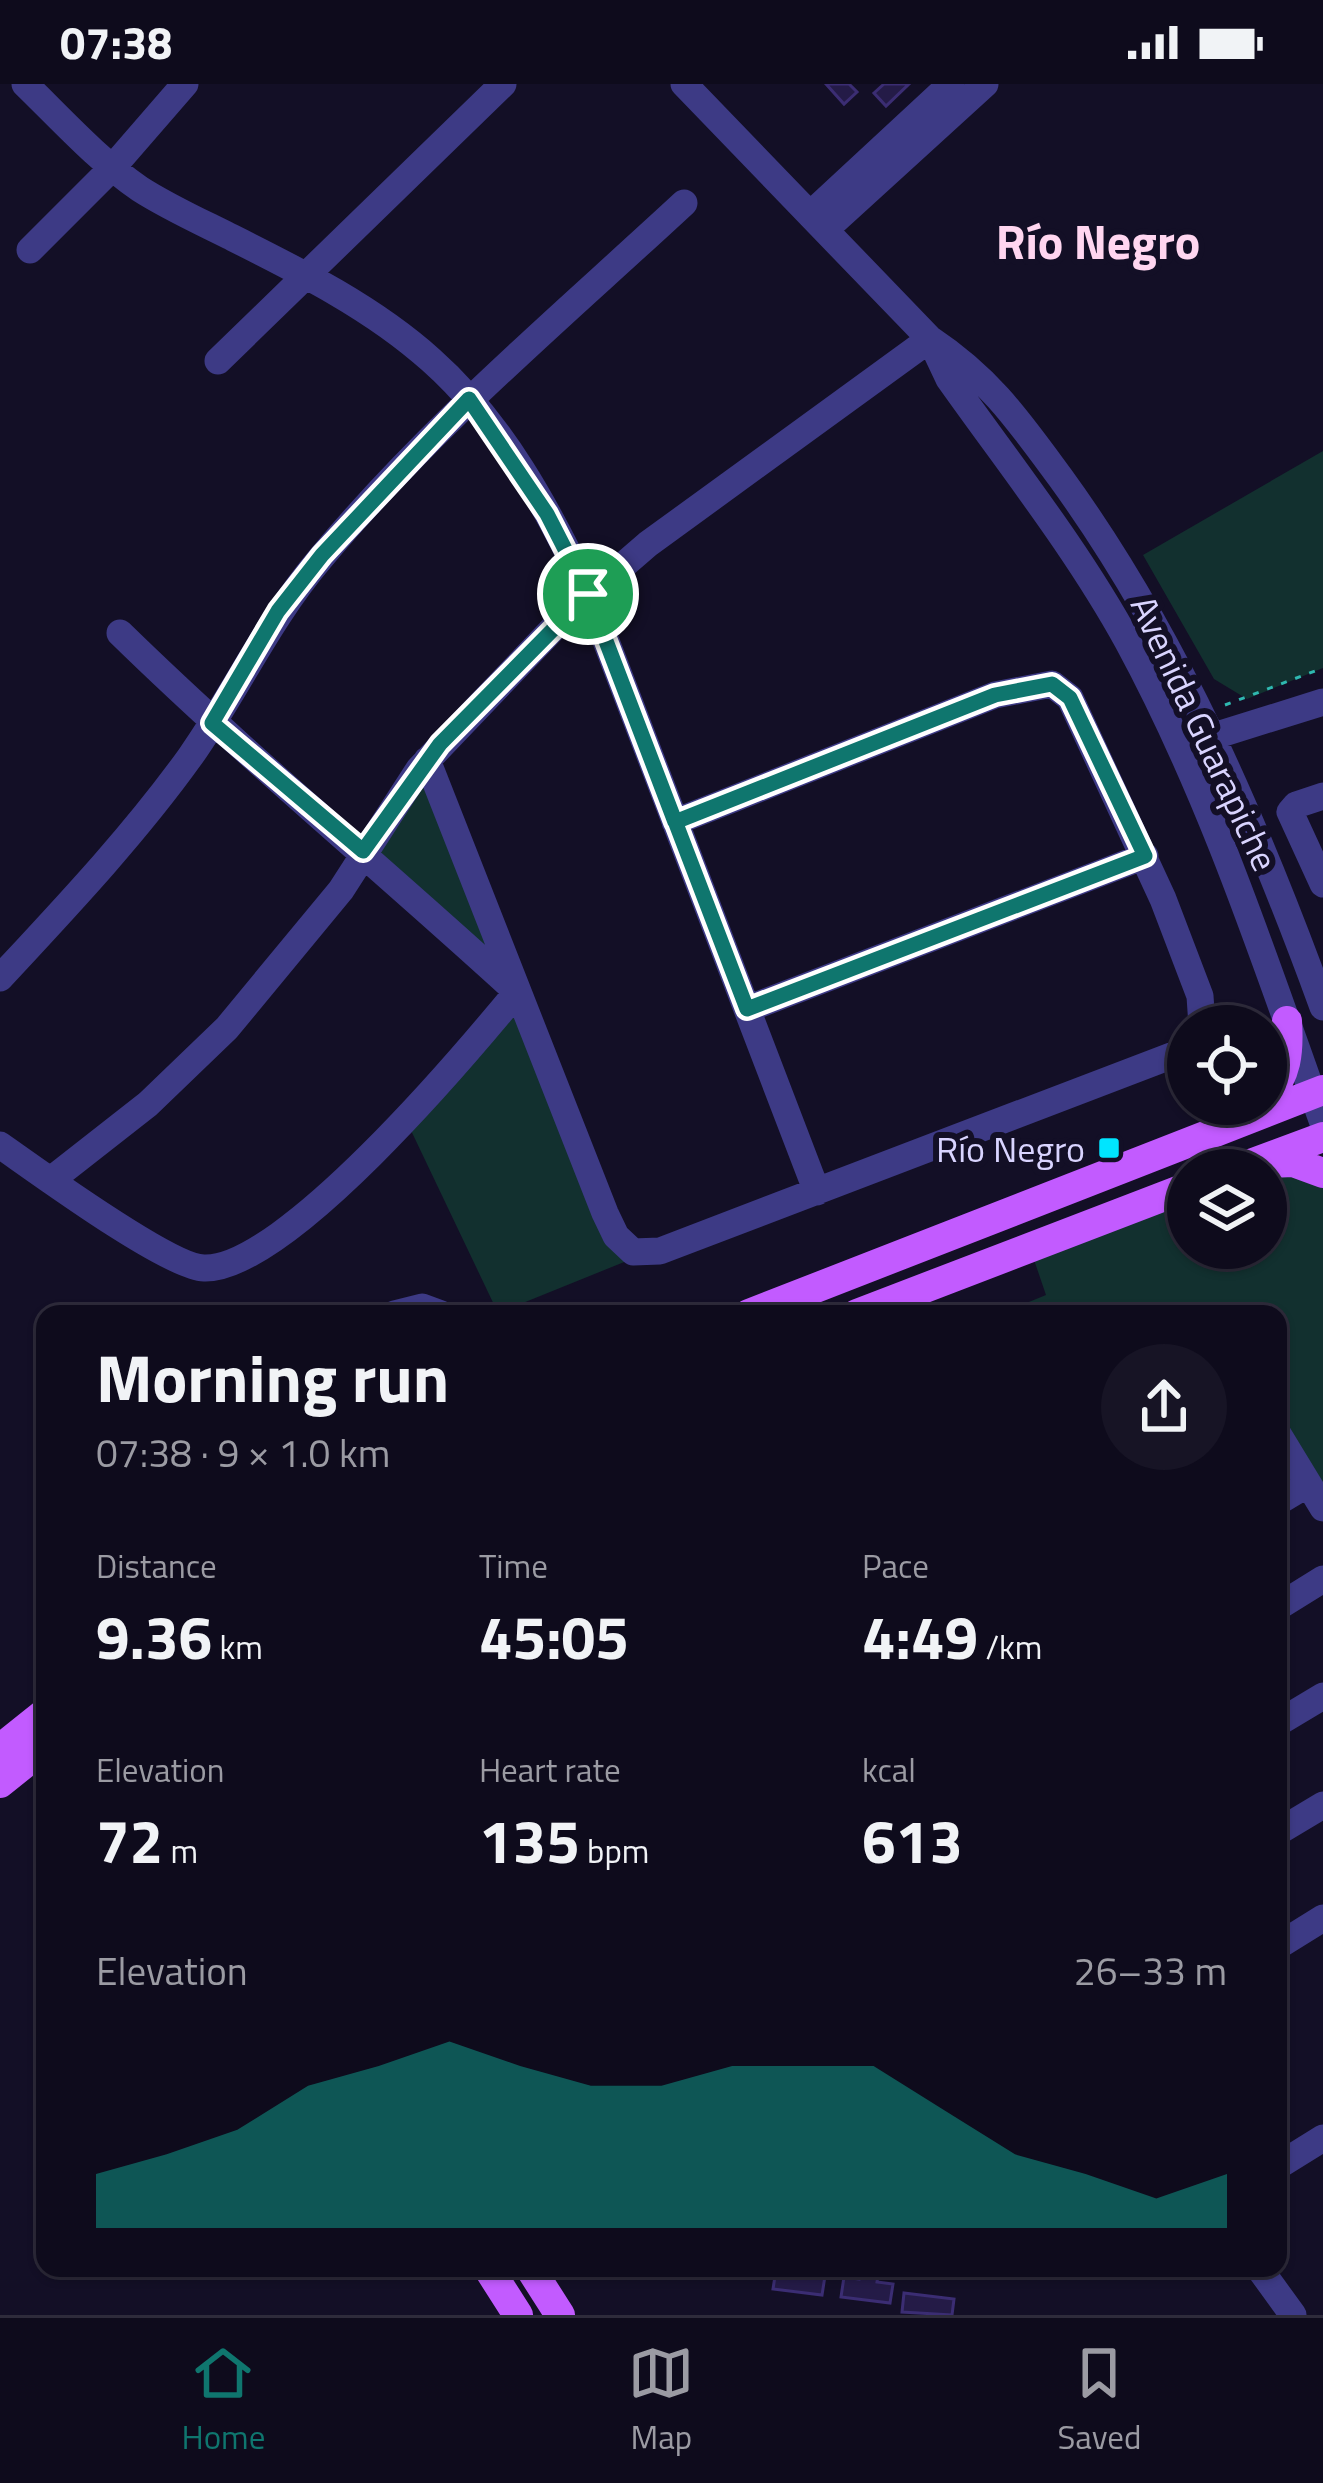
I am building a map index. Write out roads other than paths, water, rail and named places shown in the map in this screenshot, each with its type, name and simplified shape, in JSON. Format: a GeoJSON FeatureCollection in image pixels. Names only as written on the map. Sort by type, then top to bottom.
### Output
{"type":"FeatureCollection","features":[{"type":"Feature","properties":{"kind":"main road"},"geometry":{"type":"LineString","coordinates":[[1287,1021],[1287,1058]]}},
{"type":"Feature","properties":{"kind":"main road"},"geometry":{"type":"LineString","coordinates":[[772,1305],[1318,1092]]}},
{"type":"Feature","properties":{"kind":"main road"},"geometry":{"type":"LineString","coordinates":[[1222,1129],[1228,1125]]}},
{"type":"Feature","properties":{"kind":"main road"},"geometry":{"type":"LineString","coordinates":[[1287,1150],[1323,1137]]}},
{"type":"Feature","properties":{"kind":"main road"},"geometry":{"type":"LineString","coordinates":[[1287,1163],[1323,1173]]}},
{"type":"Feature","properties":{"kind":"main road"},"geometry":{"type":"LineString","coordinates":[[880,1305],[1167,1195]]}},
{"type":"Feature","properties":{"kind":"main road"},"geometry":{"type":"LineString","coordinates":[[0,1748],[36,1720]]}},
{"type":"Feature","properties":{"kind":"main road"},"geometry":{"type":"LineString","coordinates":[[0,1783],[36,1754]]}},
{"type":"Feature","properties":{"kind":"main road"},"geometry":{"type":"LineString","coordinates":[[494,2277],[518,2315]]}},
{"type":"Feature","properties":{"kind":"main road"},"geometry":{"type":"LineString","coordinates":[[536,2277],[560,2315]]}},
{"type":"Feature","properties":{"kind":"street"},"geometry":{"type":"LineString","coordinates":[[26,84],[113,167],[162,202],[308,276],[388,326],[430,359],[469,399],[547,514],[588,594],[817,1192]]}},
{"type":"Feature","properties":{"kind":"street"},"geometry":{"type":"LineString","coordinates":[[30,250],[113,167],[184,84]]}},
{"type":"Feature","properties":{"kind":"street"},"geometry":{"type":"LineString","coordinates":[[218,362],[503,84]]}},
{"type":"Feature","properties":{"kind":"street","name":"Avenida Guarapiche"},"geometry":{"type":"LineString","coordinates":[[684,84],[930,339],[972,367],[1002,399],[1083,509],[1131,582],[1206,725],[1323,1007]]}},
{"type":"Feature","properties":{"kind":"street"},"geometry":{"type":"LineString","coordinates":[[820,221],[970,86]]}},
{"type":"Feature","properties":{"kind":"street"},"geometry":{"type":"LineString","coordinates":[[0,978],[98,872],[189,758],[278,611],[322,555],[469,399],[685,202]]}},
{"type":"Feature","properties":{"kind":"street"},"geometry":{"type":"LineString","coordinates":[[51,1180],[148,1104],[201,1055],[308,933],[427,760],[588,594],[647,544],[930,339]]}},
{"type":"Feature","properties":{"kind":"street","name":"Avenida Guarapiche"},"geometry":{"type":"LineString","coordinates":[[930,339],[949,379],[1106,604],[1179,748],[1281,1005]]}},
{"type":"Feature","properties":{"kind":"street"},"geometry":{"type":"LineString","coordinates":[[120,633],[212,723],[363,851],[517,992]]}},
{"type":"Feature","properties":{"kind":"street"},"geometry":{"type":"LineString","coordinates":[[675,822],[995,695],[1052,684],[1070,698],[1145,856],[1201,1005]]}},
{"type":"Feature","properties":{"kind":"street"},"geometry":{"type":"LineString","coordinates":[[1179,748],[1206,725],[1323,702]]}},
{"type":"Feature","properties":{"kind":"street"},"geometry":{"type":"LineString","coordinates":[[427,760],[605,1213],[624,1246],[644,1254],[660,1251],[1167,1057]]}},
{"type":"Feature","properties":{"kind":"street"},"geometry":{"type":"LineString","coordinates":[[1323,796],[1296,805],[1290,812],[1323,884]]}},
{"type":"Feature","properties":{"kind":"street"},"geometry":{"type":"LineString","coordinates":[[747,1009],[1145,856]]}},
{"type":"Feature","properties":{"kind":"street"},"geometry":{"type":"LineString","coordinates":[[0,1145],[159,1250],[200,1268],[226,1264],[268,1240],[358,1167],[420,1106],[517,992]]}},
{"type":"Feature","properties":{"kind":"street","name":"Avenida Guarapiche"},"geometry":{"type":"LineString","coordinates":[[1287,1021],[1318,1092],[1323,1123]]}},
{"type":"Feature","properties":{"kind":"street"},"geometry":{"type":"LineString","coordinates":[[1287,1449],[1316,1496]]}},
{"type":"Feature","properties":{"kind":"street"},"geometry":{"type":"LineString","coordinates":[[1287,1601],[1323,1579]]}},
{"type":"Feature","properties":{"kind":"street"},"geometry":{"type":"LineString","coordinates":[[1287,1718],[1323,1696]]}},
{"type":"Feature","properties":{"kind":"street"},"geometry":{"type":"LineString","coordinates":[[1287,1827],[1323,1805]]}},
{"type":"Feature","properties":{"kind":"street"},"geometry":{"type":"LineString","coordinates":[[1287,1940],[1323,1918]]}},
{"type":"Feature","properties":{"kind":"street"},"geometry":{"type":"LineString","coordinates":[[1287,2160],[1323,2138]]}},
{"type":"Feature","properties":{"kind":"street"},"geometry":{"type":"LineString","coordinates":[[1265,2277],[1293,2315]]}},
{"type":"Feature","properties":{"kind":"place","name":"Río Negro"},"geometry":{"type":"Point","coordinates":[1109,1148]}},
{"type":"Feature","properties":{"kind":"district","name":"Río Negro"},"geometry":{"type":"Point","coordinates":[1098,241]}}]}
